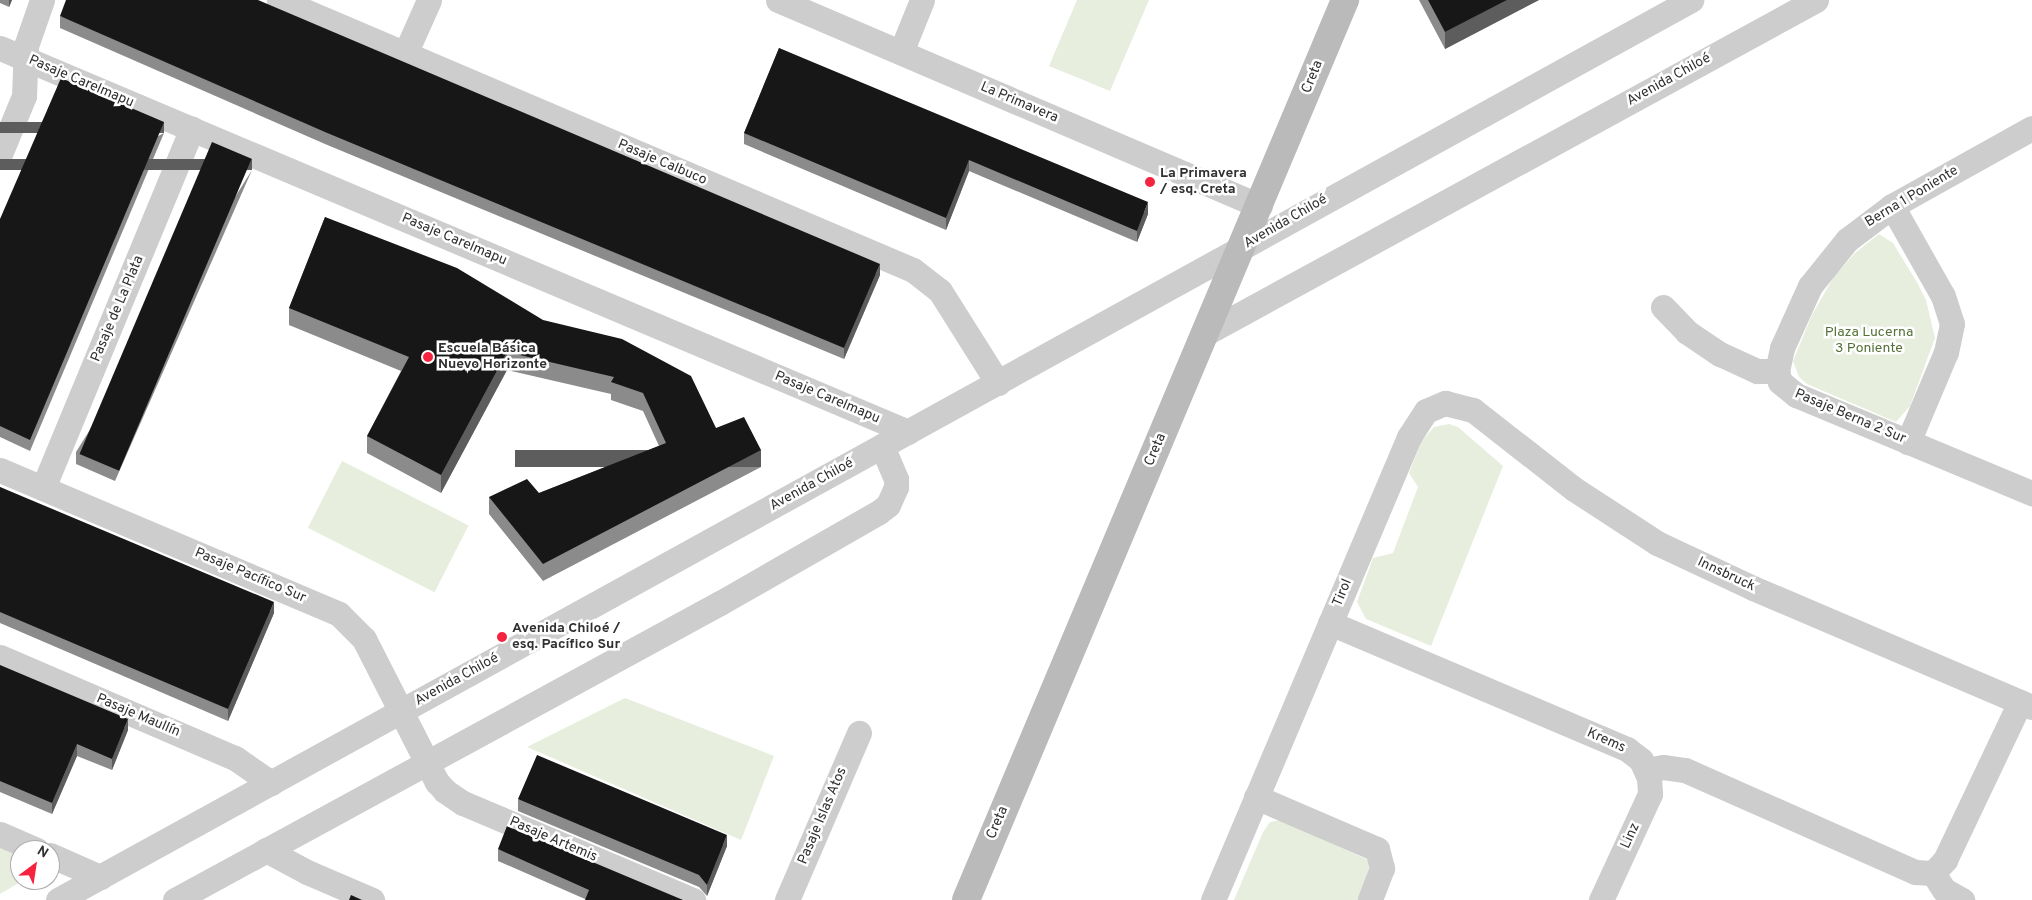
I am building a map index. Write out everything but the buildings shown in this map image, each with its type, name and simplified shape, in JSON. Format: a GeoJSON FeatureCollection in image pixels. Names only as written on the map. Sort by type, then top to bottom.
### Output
{"type":"FeatureCollection","features":[{"type":"Feature","properties":{"kind":"street"},"geometry":{"type":"LineString","coordinates":[[0,154],[24,96],[28,35],[42,0]]}},
{"type":"Feature","properties":{"kind":"street","name":"Pasaje Calbuco"},"geometry":{"type":"LineString","coordinates":[[279,0],[913,270],[940,291],[998,383]]}},
{"type":"Feature","properties":{"kind":"street"},"geometry":{"type":"LineString","coordinates":[[405,54],[429,0]]}},
{"type":"Feature","properties":{"kind":"street","name":"La Primavera"},"geometry":{"type":"LineString","coordinates":[[778,0],[1260,206]]}},
{"type":"Feature","properties":{"kind":"street"},"geometry":{"type":"LineString","coordinates":[[901,52],[922,0]]}},
{"type":"Feature","properties":{"kind":"street","name":"Creta"},"geometry":{"type":"LineString","coordinates":[[966,900],[1260,206],[1344,0]]}},
{"type":"Feature","properties":{"kind":"street","name":"Avenida Chiloé"},"geometry":{"type":"LineString","coordinates":[[58,900],[1691,0]]}},
{"type":"Feature","properties":{"kind":"street","name":"Avenida Chiloé"},"geometry":{"type":"LineString","coordinates":[[1206,333],[1816,0]]}},
{"type":"Feature","properties":{"kind":"street","name":"Pasaje Carelmapu"},"geometry":{"type":"LineString","coordinates":[[0,48],[908,432]]}},
{"type":"Feature","properties":{"kind":"street","name":"Berna 1 Poniente"},"geometry":{"type":"LineString","coordinates":[[1776,371],[1796,314],[1819,273],[1847,240],[1892,206],[2032,128]]}},
{"type":"Feature","properties":{"kind":"street","name":"Pasaje de La Plata"},"geometry":{"type":"LineString","coordinates":[[43,488],[192,129]]}},
{"type":"Feature","properties":{"kind":"street"},"geometry":{"type":"LineString","coordinates":[[1892,206],[1943,296],[1952,324],[1946,352],[1908,442]]}},
{"type":"Feature","properties":{"kind":"street"},"geometry":{"type":"LineString","coordinates":[[1663,307],[1687,332],[1720,354],[1757,371],[1776,371]]}},
{"type":"Feature","properties":{"kind":"street","name":"Pasaje Berna 2 Sur"},"geometry":{"type":"LineString","coordinates":[[1776,371],[1780,382],[1796,395],[2032,493]]}},
{"type":"Feature","properties":{"kind":"street","name":"Tirol"},"geometry":{"type":"LineString","coordinates":[[1213,900],[1414,425],[1426,410],[1445,403]]}},
{"type":"Feature","properties":{"kind":"street","name":"Innsbruck"},"geometry":{"type":"LineString","coordinates":[[1445,403],[1454,403],[1473,410],[1574,489],[1658,543],[1753,588],[2026,704]]}},
{"type":"Feature","properties":{"kind":"street"},"geometry":{"type":"LineString","coordinates":[[175,900],[879,512],[888,505],[896,487],[896,479],[882,446]]}},
{"type":"Feature","properties":{"kind":"street","name":"Pasaje Pacífico Sur"},"geometry":{"type":"LineString","coordinates":[[0,470],[339,614],[364,639],[427,762]]}},
{"type":"Feature","properties":{"kind":"street","name":"Krems"},"geometry":{"type":"LineString","coordinates":[[1330,623],[1627,749],[1641,760],[1647,770]]}},
{"type":"Feature","properties":{"kind":"street","name":"Pasaje Maullín"},"geometry":{"type":"LineString","coordinates":[[0,657],[235,758],[271,783]]}},
{"type":"Feature","properties":{"kind":"street"},"geometry":{"type":"LineString","coordinates":[[1933,873],[1945,860],[2026,704]]}},
{"type":"Feature","properties":{"kind":"street","name":"Pasaje Islas Atos"},"geometry":{"type":"LineString","coordinates":[[787,900],[859,733]]}},
{"type":"Feature","properties":{"kind":"street","name":"Pasaje Artemis"},"geometry":{"type":"LineString","coordinates":[[427,762],[445,791],[464,802],[693,900]]}},
{"type":"Feature","properties":{"kind":"street"},"geometry":{"type":"LineString","coordinates":[[1647,770],[1663,767],[1685,770],[1916,872],[1933,873]]}},
{"type":"Feature","properties":{"kind":"street","name":"Linz"},"geometry":{"type":"LineString","coordinates":[[1602,900],[1650,794],[1647,770]]}},
{"type":"Feature","properties":{"kind":"street"},"geometry":{"type":"LineString","coordinates":[[1256,797],[1377,849],[1382,868],[1370,900]]}},
{"type":"Feature","properties":{"kind":"street"},"geometry":{"type":"LineString","coordinates":[[0,834],[14,840]]}},
{"type":"Feature","properties":{"kind":"street"},"geometry":{"type":"LineString","coordinates":[[266,850],[307,872],[372,900]]}},
{"type":"Feature","properties":{"kind":"street"},"geometry":{"type":"LineString","coordinates":[[60,859],[100,877]]}},
{"type":"Feature","properties":{"kind":"street"},"geometry":{"type":"LineString","coordinates":[[1933,873],[1944,890],[1962,900]]}},
{"type":"Feature","properties":{"kind":"green space"},"geometry":{"type":"Polygon","coordinates":[[[1077,0],[1149,0],[1110,91],[1049,66],[1077,0]]]}},
{"type":"Feature","properties":{"kind":"green space","name":"Plaza Lucerna 3 Poniente"},"geometry":{"type":"Polygon","coordinates":[[[1879,234],[1893,243],[1918,284],[1926,300],[1935,338],[1910,406],[1896,422],[1807,384],[1799,377],[1793,361],[1812,315],[1833,278],[1855,253],[1879,234]]]}},
{"type":"Feature","properties":{"kind":"green space"},"geometry":{"type":"Polygon","coordinates":[[[1449,424],[1458,427],[1503,466],[1431,646],[1366,619],[1357,602],[1373,558],[1393,553],[1418,487],[1409,473],[1421,442],[1434,427],[1449,424]]]}},
{"type":"Feature","properties":{"kind":"green space"},"geometry":{"type":"Polygon","coordinates":[[[342,461],[469,525],[434,592],[308,528],[342,461]]]}},
{"type":"Feature","properties":{"kind":"green space"},"geometry":{"type":"Polygon","coordinates":[[[625,698],[774,756],[741,840],[527,747],[625,698]]]}},
{"type":"Feature","properties":{"kind":"green space"},"geometry":{"type":"Polygon","coordinates":[[[1281,820],[1368,860],[1370,865],[1359,900],[1234,900],[1263,832],[1270,822],[1281,820]]]}},
{"type":"Feature","properties":{"kind":"green space"},"geometry":{"type":"Polygon","coordinates":[[[0,846],[10,850],[10,888],[0,894],[0,846]]]}},
{"type":"Feature","properties":{"kind":"place","name":"La Primavera / esq. Creta"},"geometry":{"type":"Point","coordinates":[1150,182]}},
{"type":"Feature","properties":{"kind":"place","name":"Escuela Básica Nuevo Horizonte"},"geometry":{"type":"Point","coordinates":[428,357]}},
{"type":"Feature","properties":{"kind":"place","name":"Avenida Chiloé / esq. Pacífico Sur"},"geometry":{"type":"Point","coordinates":[502,637]}}]}
